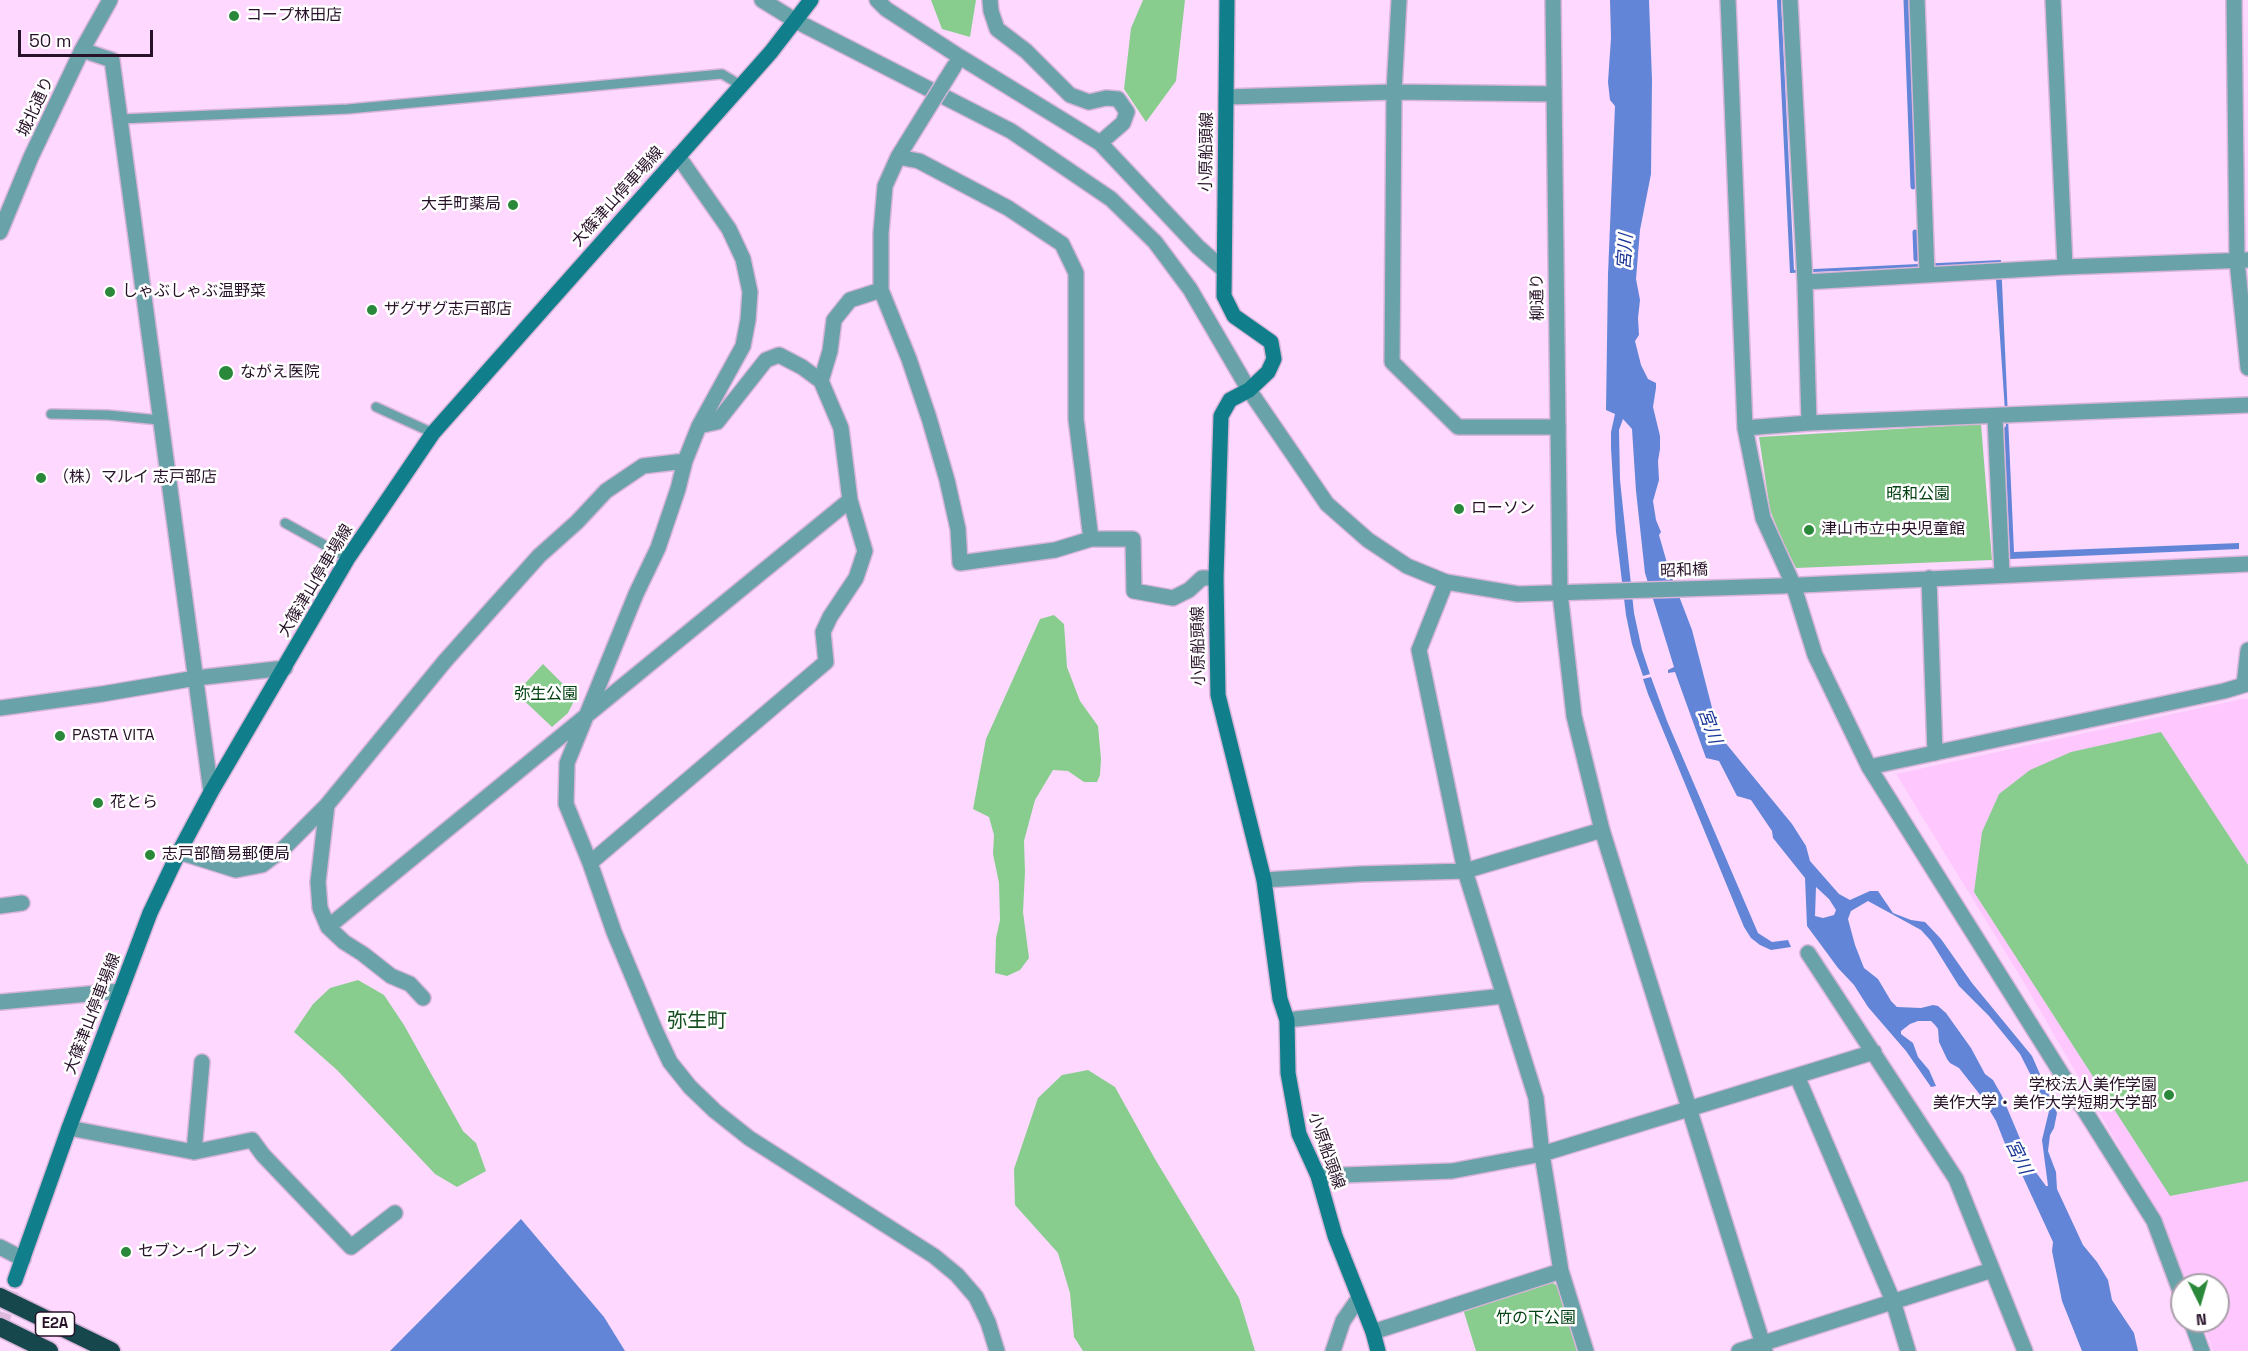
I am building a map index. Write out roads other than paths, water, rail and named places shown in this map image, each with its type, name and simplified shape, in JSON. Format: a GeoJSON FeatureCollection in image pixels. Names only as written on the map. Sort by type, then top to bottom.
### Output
{"type":"FeatureCollection","features":[{"type":"Feature","properties":{"kind":"highway","name":"E2A"},"geometry":{"type":"LineString","coordinates":[[0,1297],[111,1351]]}},
{"type":"Feature","properties":{"kind":"highway","name":"E2A"},"geometry":{"type":"LineString","coordinates":[[0,1327],[49,1351]]}},
{"type":"Feature","properties":{"kind":"main road","name":"大篠津山停車場線"},"geometry":{"type":"LineString","coordinates":[[15,1280],[150,913],[211,792],[348,558],[433,433],[742,86],[811,0]]}},
{"type":"Feature","properties":{"kind":"main road","name":"小原船頭線"},"geometry":{"type":"LineString","coordinates":[[1227,0],[1224,296],[1234,316],[1271,342],[1274,359],[1268,372],[1249,390],[1230,400],[1221,416],[1216,578],[1218,695],[1264,880],[1280,999],[1287,1020],[1288,1073],[1292,1106],[1299,1134],[1318,1176],[1335,1236],[1373,1332],[1378,1351]]}},
{"type":"Feature","properties":{"kind":"street","name":"城北通り"},"geometry":{"type":"LineString","coordinates":[[0,232],[31,157],[82,50],[110,0]]}},
{"type":"Feature","properties":{"kind":"street","name":"昭和橋"},"geometry":{"type":"LineString","coordinates":[[762,0],[796,21],[1011,131],[1111,199],[1155,242],[1190,289],[1249,390],[1327,504],[1368,540],[1407,566],[1446,582],[1518,594],[1787,585],[2248,564]]}},
{"type":"Feature","properties":{"kind":"street"},"geometry":{"type":"LineString","coordinates":[[877,0],[958,61],[1100,143],[1198,247],[1223,268]]}},
{"type":"Feature","properties":{"kind":"street"},"geometry":{"type":"LineString","coordinates":[[990,0],[998,29],[1026,51],[1071,95],[1089,102],[1106,98],[1118,99],[1127,112],[1123,123],[1100,143]]}},
{"type":"Feature","properties":{"kind":"street"},"geometry":{"type":"LineString","coordinates":[[1399,0],[1394,92],[1392,363],[1458,427],[1558,427]]}},
{"type":"Feature","properties":{"kind":"street","name":"柳通り"},"geometry":{"type":"LineString","coordinates":[[1553,0],[1560,593],[1574,717],[1602,830],[1763,1347]]}},
{"type":"Feature","properties":{"kind":"street"},"geometry":{"type":"LineString","coordinates":[[1728,0],[1745,428],[1763,518],[1815,655],[1869,767],[2154,1221],[2173,1273]]}},
{"type":"Feature","properties":{"kind":"street"},"geometry":{"type":"LineString","coordinates":[[1790,0],[1809,423]]}},
{"type":"Feature","properties":{"kind":"street"},"geometry":{"type":"LineString","coordinates":[[1917,0],[1927,274]]}},
{"type":"Feature","properties":{"kind":"street"},"geometry":{"type":"LineString","coordinates":[[2053,0],[2065,267]]}},
{"type":"Feature","properties":{"kind":"street"},"geometry":{"type":"LineString","coordinates":[[2234,0],[2241,65],[2243,261],[2248,368]]}},
{"type":"Feature","properties":{"kind":"street"},"geometry":{"type":"LineString","coordinates":[[82,50],[111,60],[121,119],[159,420],[184,584],[211,792]]}},
{"type":"Feature","properties":{"kind":"street"},"geometry":{"type":"LineString","coordinates":[[958,61],[902,151],[885,186],[880,232],[881,290],[929,418],[958,529],[960,563],[1055,550],[1091,538],[1133,539],[1134,591],[1173,598],[1189,590],[1202,578],[1216,578]]}},
{"type":"Feature","properties":{"kind":"street"},"geometry":{"type":"LineString","coordinates":[[1226,98],[1394,92],[1553,94]]}},
{"type":"Feature","properties":{"kind":"street"},"geometry":{"type":"LineString","coordinates":[[902,151],[1008,208],[1062,244],[1067,254],[1076,273],[1076,418],[1091,538]]}},
{"type":"Feature","properties":{"kind":"street"},"geometry":{"type":"LineString","coordinates":[[678,156],[729,229],[743,259],[750,292],[743,346],[699,426],[685,461],[658,548],[636,594],[567,763],[566,804],[614,932],[670,1062],[690,1087],[715,1111],[749,1138],[934,1256],[957,1275],[976,1297],[988,1322],[997,1351]]}},
{"type":"Feature","properties":{"kind":"street"},"geometry":{"type":"LineString","coordinates":[[1804,282],[2065,267],[2243,261]]}},
{"type":"Feature","properties":{"kind":"street"},"geometry":{"type":"LineString","coordinates":[[821,381],[830,351],[834,320],[850,300],[881,290]]}},
{"type":"Feature","properties":{"kind":"street"},"geometry":{"type":"LineString","coordinates":[[590,863],[826,662],[823,632],[830,617],[856,578],[865,551],[850,500],[842,428],[821,381],[802,367],[779,355],[766,360],[717,422],[699,426]]}},
{"type":"Feature","properties":{"kind":"street"},"geometry":{"type":"LineString","coordinates":[[1745,428],[1809,423],[2248,405]]}},
{"type":"Feature","properties":{"kind":"street"},"geometry":{"type":"LineString","coordinates":[[1995,417],[2002,574]]}},
{"type":"Feature","properties":{"kind":"street"},"geometry":{"type":"LineString","coordinates":[[179,852],[236,870],[262,865],[282,850],[327,805],[445,661],[539,556],[577,522],[606,491],[643,466],[685,461]]}},
{"type":"Feature","properties":{"kind":"street"},"geometry":{"type":"LineString","coordinates":[[328,927],[850,500]]}},
{"type":"Feature","properties":{"kind":"street"},"geometry":{"type":"LineString","coordinates":[[1929,578],[1935,753]]}},
{"type":"Feature","properties":{"kind":"street"},"geometry":{"type":"LineString","coordinates":[[1446,582],[1419,650],[1465,871],[1536,1098],[1542,1154],[1561,1271],[1586,1351]]}},
{"type":"Feature","properties":{"kind":"street"},"geometry":{"type":"LineString","coordinates":[[1869,767],[2246,686],[2248,650]]}},
{"type":"Feature","properties":{"kind":"street"},"geometry":{"type":"LineString","coordinates":[[0,708],[196,678],[285,668]]}},
{"type":"Feature","properties":{"kind":"street"},"geometry":{"type":"LineString","coordinates":[[327,805],[318,882],[320,908],[328,927],[344,942],[391,976],[410,984],[423,998]]}},
{"type":"Feature","properties":{"kind":"street"},"geometry":{"type":"LineString","coordinates":[[1264,880],[1465,871],[1602,830]]}},
{"type":"Feature","properties":{"kind":"street"},"geometry":{"type":"LineString","coordinates":[[0,906],[22,903]]}},
{"type":"Feature","properties":{"kind":"street"},"geometry":{"type":"LineString","coordinates":[[1808,953],[1956,1179],[2025,1351]]}},
{"type":"Feature","properties":{"kind":"street"},"geometry":{"type":"LineString","coordinates":[[0,1002],[121,991]]}},
{"type":"Feature","properties":{"kind":"street"},"geometry":{"type":"LineString","coordinates":[[1287,1020],[1503,996]]}},
{"type":"Feature","properties":{"kind":"street"},"geometry":{"type":"LineString","coordinates":[[1318,1176],[1452,1171],[1542,1154],[1874,1052]]}},
{"type":"Feature","properties":{"kind":"street"},"geometry":{"type":"LineString","coordinates":[[194,1152],[202,1062]]}},
{"type":"Feature","properties":{"kind":"street"},"geometry":{"type":"LineString","coordinates":[[1797,1076],[1893,1301],[1908,1351]]}},
{"type":"Feature","properties":{"kind":"street"},"geometry":{"type":"LineString","coordinates":[[69,1128],[194,1152],[252,1140],[263,1155],[351,1247],[395,1213]]}},
{"type":"Feature","properties":{"kind":"street"},"geometry":{"type":"LineString","coordinates":[[0,1246],[23,1259]]}},
{"type":"Feature","properties":{"kind":"street"},"geometry":{"type":"LineString","coordinates":[[1739,1351],[1763,1347],[1992,1269]]}},
{"type":"Feature","properties":{"kind":"street"},"geometry":{"type":"LineString","coordinates":[[1373,1332],[1561,1271]]}},
{"type":"Feature","properties":{"kind":"street"},"geometry":{"type":"LineString","coordinates":[[1333,1351],[1343,1321],[1359,1298]]}},
{"type":"Feature","properties":{"kind":"street"},"geometry":{"type":"LineString","coordinates":[[2195,1333],[2202,1351]]}},
{"type":"Feature","properties":{"kind":"lane"},"geometry":{"type":"LineString","coordinates":[[121,119],[348,109],[722,74],[742,86]]}},
{"type":"Feature","properties":{"kind":"lane"},"geometry":{"type":"LineString","coordinates":[[376,407],[433,433]]}},
{"type":"Feature","properties":{"kind":"lane"},"geometry":{"type":"LineString","coordinates":[[51,414],[108,415],[159,420]]}},
{"type":"Feature","properties":{"kind":"lane"},"geometry":{"type":"LineString","coordinates":[[285,524],[348,558]]}},
{"type":"Feature","properties":{"kind":"water","name":"宮川"},"geometry":{"type":"Polygon","coordinates":[[[1610,0],[1649,0],[1652,80],[1651,174],[1640,230],[1636,279],[1640,300],[1639,335],[1635,341],[1641,365],[1648,379],[1656,383],[1653,407],[1660,436],[1660,449],[1659,480],[1653,501],[1656,520],[1661,532],[1659,535],[1669,570],[1692,630],[1719,735],[1792,824],[1806,846],[1810,861],[1839,894],[1850,900],[1870,891],[1878,891],[1893,913],[1911,920],[1925,922],[1941,939],[1972,983],[2032,1056],[2057,1113],[2048,1151],[2056,1172],[2057,1189],[2083,1245],[2108,1280],[2112,1300],[2134,1333],[2138,1351],[2082,1351],[2062,1301],[2052,1251],[2053,1242],[2017,1164],[2009,1154],[1996,1121],[1981,1096],[1959,1068],[1947,1059],[1939,1042],[1938,1029],[1935,1025],[1931,1021],[1918,1021],[1910,1024],[1901,1031],[1901,1034],[1913,1043],[1918,1057],[1929,1070],[1936,1086],[1931,1087],[1906,1051],[1868,1007],[1854,985],[1838,968],[1807,926],[1805,878],[1773,838],[1772,831],[1751,800],[1737,796],[1719,761],[1706,758],[1675,672],[1668,673],[1668,670],[1674,667],[1645,573],[1632,429],[1623,419],[1619,430],[1620,480],[1634,613],[1650,674],[1643,676],[1632,644],[1626,615],[1616,532],[1611,448],[1611,432],[1615,414],[1606,410],[1608,274],[1615,106],[1610,100],[1608,82],[1611,38],[1610,0]],[[1816,887],[1815,916],[1823,918],[1834,915],[1836,910],[1829,899],[1816,887]],[[1868,901],[1851,911],[1848,919],[1864,968],[1878,979],[1897,1007],[1921,1008],[1933,1005],[1946,1013],[1971,1048],[1985,1074],[1993,1080],[2032,1167],[2048,1186],[2042,1140],[2049,1111],[2020,1054],[1989,1016],[1959,986],[1931,941],[1921,930],[1868,901]]]}},
{"type":"Feature","properties":{"kind":"water"},"geometry":{"type":"Polygon","coordinates":[[[1777,0],[1781,0],[1794,270],[2001,260],[2014,552],[2239,543],[2239,549],[2010,559],[2004,428],[2006,426],[1995,264],[1790,273],[1777,0]]]}},
{"type":"Feature","properties":{"kind":"water"},"geometry":{"type":"Polygon","coordinates":[[[1651,677],[1667,721],[1758,933],[1772,942],[1788,940],[1791,947],[1771,950],[1751,938],[1744,927],[1648,694],[1643,679],[1651,677]]]}},
{"type":"Feature","properties":{"kind":"water"},"geometry":{"type":"Polygon","coordinates":[[[521,1219],[604,1317],[625,1351],[390,1351],[521,1219]]]}},
{"type":"Feature","properties":{"kind":"waterway"},"geometry":{"type":"LineString","coordinates":[[1906,0],[1913,187]]}},
{"type":"Feature","properties":{"kind":"waterway"},"geometry":{"type":"LineString","coordinates":[[1915,232],[1916,259]]}},
{"type":"Feature","properties":{"kind":"tunnel"},"geometry":{"type":"LineString","coordinates":[[0,1327],[15,1280]]}},
{"type":"Feature","properties":{"kind":"place","name":"コープ林田店"},"geometry":{"type":"Point","coordinates":[234,16]}},
{"type":"Feature","properties":{"kind":"place","name":"大手町薬局"},"geometry":{"type":"Point","coordinates":[513,205]}},
{"type":"Feature","properties":{"kind":"place","name":"しゃぶしゃぶ温野菜"},"geometry":{"type":"Point","coordinates":[110,292]}},
{"type":"Feature","properties":{"kind":"place","name":"ザグザグ志戸部店"},"geometry":{"type":"Point","coordinates":[372,310]}},
{"type":"Feature","properties":{"kind":"place","name":"ながえ医院"},"geometry":{"type":"Point","coordinates":[226,373]}},
{"type":"Feature","properties":{"kind":"place","name":"（株）マルイ 志戸部店"},"geometry":{"type":"Point","coordinates":[41,478]}},
{"type":"Feature","properties":{"kind":"place","name":"ローソン"},"geometry":{"type":"Point","coordinates":[1459,509]}},
{"type":"Feature","properties":{"kind":"place","name":"津山市立中央児童館"},"geometry":{"type":"Point","coordinates":[1809,530]}},
{"type":"Feature","properties":{"kind":"place","name":"PASTA VITA"},"geometry":{"type":"Point","coordinates":[60,736]}},
{"type":"Feature","properties":{"kind":"place","name":"花とら"},"geometry":{"type":"Point","coordinates":[98,803]}},
{"type":"Feature","properties":{"kind":"place","name":"志戸部簡易郵便局"},"geometry":{"type":"Point","coordinates":[150,855]}},
{"type":"Feature","properties":{"kind":"place","name":"学校法人美作学園 美作大学・美作大学短期大学部"},"geometry":{"type":"Point","coordinates":[2169,1095]}},
{"type":"Feature","properties":{"kind":"place","name":"セブン-イレブン"},"geometry":{"type":"Point","coordinates":[126,1252]}},
{"type":"Feature","properties":{"kind":"district","name":"弥生町"},"geometry":{"type":"Point","coordinates":[697,1022]}},
{"type":"Feature","properties":{"kind":"park label","name":"昭和公園"},"geometry":{"type":"Point","coordinates":[1918,495]}},
{"type":"Feature","properties":{"kind":"park label","name":"弥生公園"},"geometry":{"type":"Point","coordinates":[546,695]}},
{"type":"Feature","properties":{"kind":"park label","name":"竹の下公園"},"geometry":{"type":"Point","coordinates":[1536,1319]}}]}
